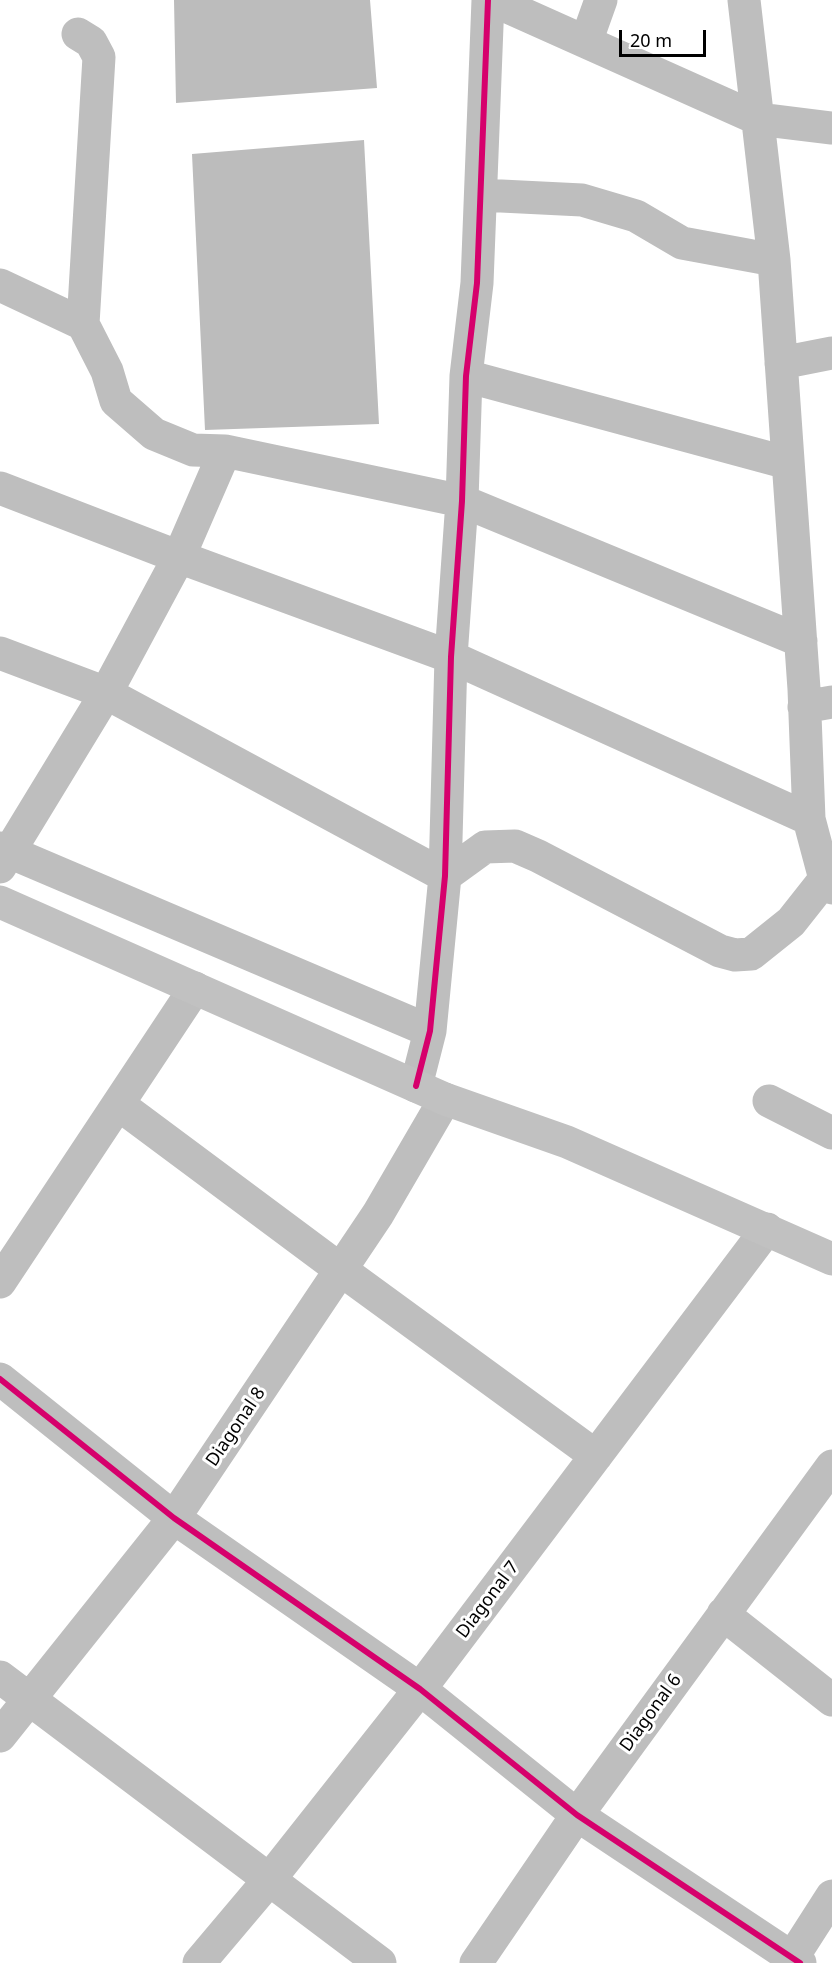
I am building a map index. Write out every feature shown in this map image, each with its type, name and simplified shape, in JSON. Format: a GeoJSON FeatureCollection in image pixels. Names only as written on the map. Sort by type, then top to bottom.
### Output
{"type":"FeatureCollection","features":[{"type":"Feature","properties":{"kind":"main road"},"geometry":{"type":"LineString","coordinates":[[0,902],[430,1093],[567,1142],[832,1259]]}},
{"type":"Feature","properties":{"kind":"street"},"geometry":{"type":"LineString","coordinates":[[490,0],[758,119],[832,128]]}},
{"type":"Feature","properties":{"kind":"street","name":"Diagonal 8"},"geometry":{"type":"LineString","coordinates":[[0,1736],[174,1518],[341,1270],[378,1214],[430,1093],[430,1031],[445,876],[451,657],[462,501],[466,376],[477,283],[490,0]]}},
{"type":"Feature","properties":{"kind":"street"},"geometry":{"type":"LineString","coordinates":[[586,42],[601,0]]}},
{"type":"Feature","properties":{"kind":"street"},"geometry":{"type":"LineString","coordinates":[[0,653],[106,693],[445,876],[485,847],[515,846],[720,951],[735,955],[751,954],[791,922],[829,884],[809,819],[818,704],[801,641],[774,260],[744,0]]}},
{"type":"Feature","properties":{"kind":"street"},"geometry":{"type":"LineString","coordinates":[[78,34],[91,42],[99,57],[83,324],[106,371],[116,401],[154,434],[193,450],[225,451],[462,501],[801,641]]}},
{"type":"Feature","properties":{"kind":"street"},"geometry":{"type":"LineString","coordinates":[[481,195],[582,200],[636,216],[682,243],[774,260]]}},
{"type":"Feature","properties":{"kind":"street"},"geometry":{"type":"LineString","coordinates":[[0,285],[83,324]]}},
{"type":"Feature","properties":{"kind":"street"},"geometry":{"type":"LineString","coordinates":[[781,363],[832,353]]}},
{"type":"Feature","properties":{"kind":"street"},"geometry":{"type":"LineString","coordinates":[[466,376],[788,463]]}},
{"type":"Feature","properties":{"kind":"street"},"geometry":{"type":"LineString","coordinates":[[225,451],[179,557],[106,693],[3,856],[430,1031]]}},
{"type":"Feature","properties":{"kind":"street"},"geometry":{"type":"LineString","coordinates":[[0,488],[179,557],[451,657],[809,819]]}},
{"type":"Feature","properties":{"kind":"street"},"geometry":{"type":"LineString","coordinates":[[0,1282],[195,988]]}},
{"type":"Feature","properties":{"kind":"street"},"geometry":{"type":"LineString","coordinates":[[769,1101],[832,1133]]}},
{"type":"Feature","properties":{"kind":"street"},"geometry":{"type":"LineString","coordinates":[[118,1104],[596,1456]]}},
{"type":"Feature","properties":{"kind":"street","name":"Diagonal 7"},"geometry":{"type":"LineString","coordinates":[[199,1963],[269,1880],[420,1689],[767,1229]]}},
{"type":"Feature","properties":{"kind":"street"},"geometry":{"type":"LineString","coordinates":[[0,1379],[174,1518],[420,1689],[577,1815],[794,1961],[832,1896]]}},
{"type":"Feature","properties":{"kind":"street","name":"Diagonal 6"},"geometry":{"type":"LineString","coordinates":[[476,1963],[577,1815],[832,1467]]}},
{"type":"Feature","properties":{"kind":"street"},"geometry":{"type":"LineString","coordinates":[[723,1614],[832,1700]]}},
{"type":"Feature","properties":{"kind":"street"},"geometry":{"type":"LineString","coordinates":[[0,1677],[380,1963]]}},
{"type":"Feature","properties":{"kind":"shaded area"},"geometry":{"type":"Polygon","coordinates":[[[174,0],[370,0],[377,88],[176,103],[174,0]]]}},
{"type":"Feature","properties":{"kind":"shaded area"},"geometry":{"type":"Polygon","coordinates":[[[364,140],[379,424],[205,430],[192,154],[364,140]]]}},
{"type":"Feature","properties":{"kind":"cycle path"},"geometry":{"type":"LineString","coordinates":[[416,1086],[430,1031],[445,876],[451,657],[462,501],[466,376],[477,283],[488,0]]}},
{"type":"Feature","properties":{"kind":"cycle path"},"geometry":{"type":"LineString","coordinates":[[0,1379],[174,1518],[420,1689],[577,1815],[800,1963]]}}]}
